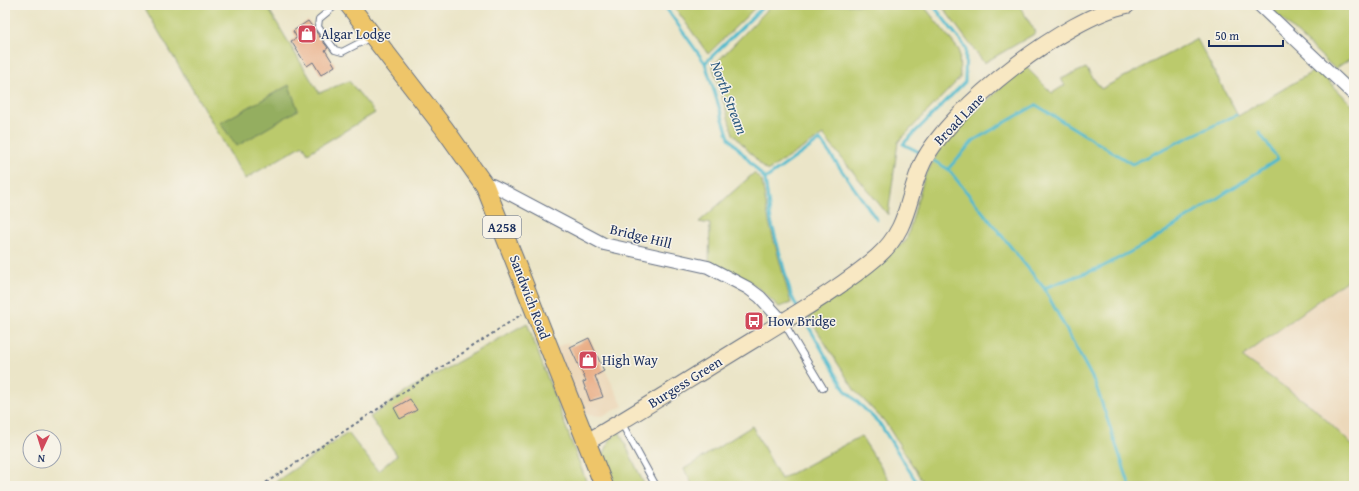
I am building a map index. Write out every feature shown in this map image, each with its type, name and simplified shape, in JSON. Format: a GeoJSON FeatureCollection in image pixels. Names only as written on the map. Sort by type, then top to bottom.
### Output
{"type":"FeatureCollection","features":[{"type":"Feature","properties":{"kind":"main road","name":"Sandwich Road"},"geometry":{"type":"LineString","coordinates":[[349,5],[444,128],[485,186],[604,486]]}},
{"type":"Feature","properties":{"kind":"street","name":"Broad Lane"},"geometry":{"type":"LineString","coordinates":[[794,315],[858,271],[889,246],[904,218],[923,163],[941,134],[959,116],[1014,67],[1046,43],[1071,27],[1098,13],[1127,5]]}},
{"type":"Feature","properties":{"kind":"street"},"geometry":{"type":"LineString","coordinates":[[1259,5],[1354,95]]}},
{"type":"Feature","properties":{"kind":"street","name":"Bridge Hill"},"geometry":{"type":"LineString","coordinates":[[485,186],[492,185],[604,244],[708,267],[794,315]]}},
{"type":"Feature","properties":{"kind":"street","name":"Burgess Green"},"geometry":{"type":"LineString","coordinates":[[587,442],[794,315]]}},
{"type":"Feature","properties":{"kind":"lane"},"geometry":{"type":"LineString","coordinates":[[336,5],[319,19],[318,27],[335,50],[342,52],[373,36]]}},
{"type":"Feature","properties":{"kind":"lane"},"geometry":{"type":"LineString","coordinates":[[794,315],[822,388]]}},
{"type":"Feature","properties":{"kind":"lane"},"geometry":{"type":"LineString","coordinates":[[621,422],[656,486]]}},
{"type":"Feature","properties":{"kind":"path"},"geometry":{"type":"LineString","coordinates":[[260,486],[349,429],[405,390],[533,306]]}},
{"type":"Feature","properties":{"kind":"shaded area"},"geometry":{"type":"Polygon","coordinates":[[[1354,275],[1354,447],[1313,407],[1242,357],[1354,275]]]}},
{"type":"Feature","properties":{"kind":"shaded area"},"geometry":{"type":"Polygon","coordinates":[[[589,338],[623,406],[602,416],[588,415],[575,407],[552,349],[568,342],[570,347],[589,338]]]}},
{"type":"Feature","properties":{"kind":"green space"},"geometry":{"type":"Polygon","coordinates":[[[143,5],[269,5],[268,8],[319,93],[349,81],[375,113],[308,153],[303,145],[245,179],[143,5]]]}},
{"type":"Feature","properties":{"kind":"green space"},"geometry":{"type":"Polygon","coordinates":[[[673,5],[758,5],[708,54],[673,5]]]}},
{"type":"Feature","properties":{"kind":"green space"},"geometry":{"type":"Polygon","coordinates":[[[772,5],[923,5],[959,50],[960,78],[898,142],[888,215],[823,135],[767,171],[733,134],[713,66],[772,5]]]}},
{"type":"Feature","properties":{"kind":"green space"},"geometry":{"type":"Polygon","coordinates":[[[941,5],[1019,5],[1036,33],[984,63],[941,5]]]}},
{"type":"Feature","properties":{"kind":"green space"},"geometry":{"type":"Polygon","coordinates":[[[1267,5],[1354,5],[1354,56],[1335,69],[1267,5]]]}},
{"type":"Feature","properties":{"kind":"green space"},"geometry":{"type":"Polygon","coordinates":[[[1197,39],[1238,116],[1317,69],[1354,107],[1354,275],[1242,357],[1313,407],[1354,447],[1354,486],[923,486],[921,479],[885,422],[855,391],[807,314],[906,241],[924,178],[942,145],[1024,65],[1052,93],[1065,85],[1061,79],[1086,68],[1101,89],[1197,39]]]}},
{"type":"Feature","properties":{"kind":"green space"},"geometry":{"type":"Polygon","coordinates":[[[289,85],[298,110],[237,146],[220,123],[289,85]]]}},
{"type":"Feature","properties":{"kind":"green space"},"geometry":{"type":"Polygon","coordinates":[[[754,173],[762,181],[769,222],[791,303],[779,307],[755,285],[709,264],[710,224],[699,222],[754,173]]]}},
{"type":"Feature","properties":{"kind":"green space"},"geometry":{"type":"Polygon","coordinates":[[[527,323],[588,486],[269,486],[348,433],[378,471],[397,455],[370,417],[413,387],[527,323]]]}},
{"type":"Feature","properties":{"kind":"green space"},"geometry":{"type":"Polygon","coordinates":[[[752,426],[781,479],[861,436],[893,486],[693,486],[684,469],[752,426]]]}},
{"type":"Feature","properties":{"kind":"green space"},"geometry":{"type":"Polygon","coordinates":[[[619,431],[645,486],[610,486],[601,460],[610,440],[619,431]]]}},
{"type":"Feature","properties":{"kind":"building"},"geometry":{"type":"Polygon","coordinates":[[[308,21],[328,48],[325,50],[335,66],[321,75],[313,62],[307,66],[291,41],[297,38],[293,31],[308,21]]]}},
{"type":"Feature","properties":{"kind":"building","name":"High Way"},"geometry":{"type":"Polygon","coordinates":[[[589,338],[604,371],[595,376],[603,397],[590,401],[583,382],[586,381],[570,347],[589,338]]]}},
{"type":"Feature","properties":{"kind":"building"},"geometry":{"type":"Polygon","coordinates":[[[410,399],[417,410],[400,419],[394,408],[410,399]]]}},
{"type":"Feature","properties":{"kind":"waterway","name":"North Stream"},"geometry":{"type":"LineString","coordinates":[[664,5],[705,63],[729,138],[765,179]]}},
{"type":"Feature","properties":{"kind":"waterway"},"geometry":{"type":"LineString","coordinates":[[705,63],[765,5]]}},
{"type":"Feature","properties":{"kind":"waterway"},"geometry":{"type":"LineString","coordinates":[[919,152],[903,144],[965,82],[966,48],[933,5]]}},
{"type":"Feature","properties":{"kind":"waterway"},"geometry":{"type":"LineString","coordinates":[[1130,486],[1095,383],[1044,288],[948,169],[974,140],[1036,105],[1132,164],[1236,115]]}},
{"type":"Feature","properties":{"kind":"waterway"},"geometry":{"type":"LineString","coordinates":[[1044,288],[1102,267],[1151,241],[1278,159],[1259,132]]}},
{"type":"Feature","properties":{"kind":"waterway","name":"North Stream"},"geometry":{"type":"LineString","coordinates":[[765,179],[820,140],[877,220]]}},
{"type":"Feature","properties":{"kind":"waterway"},"geometry":{"type":"LineString","coordinates":[[934,161],[948,169]]}},
{"type":"Feature","properties":{"kind":"waterway"},"geometry":{"type":"LineString","coordinates":[[765,179],[771,221],[791,295],[797,307]]}},
{"type":"Feature","properties":{"kind":"waterway"},"geometry":{"type":"LineString","coordinates":[[802,315],[845,390],[880,424],[919,486]]}},
{"type":"Feature","properties":{"kind":"place","name":"Algar Lodge"},"geometry":{"type":"Point","coordinates":[307,34]}},
{"type":"Feature","properties":{"kind":"place","name":"How Bridge"},"geometry":{"type":"Point","coordinates":[754,321]}},
{"type":"Feature","properties":{"kind":"place","name":"High Way"},"geometry":{"type":"Point","coordinates":[588,360]}}]}
